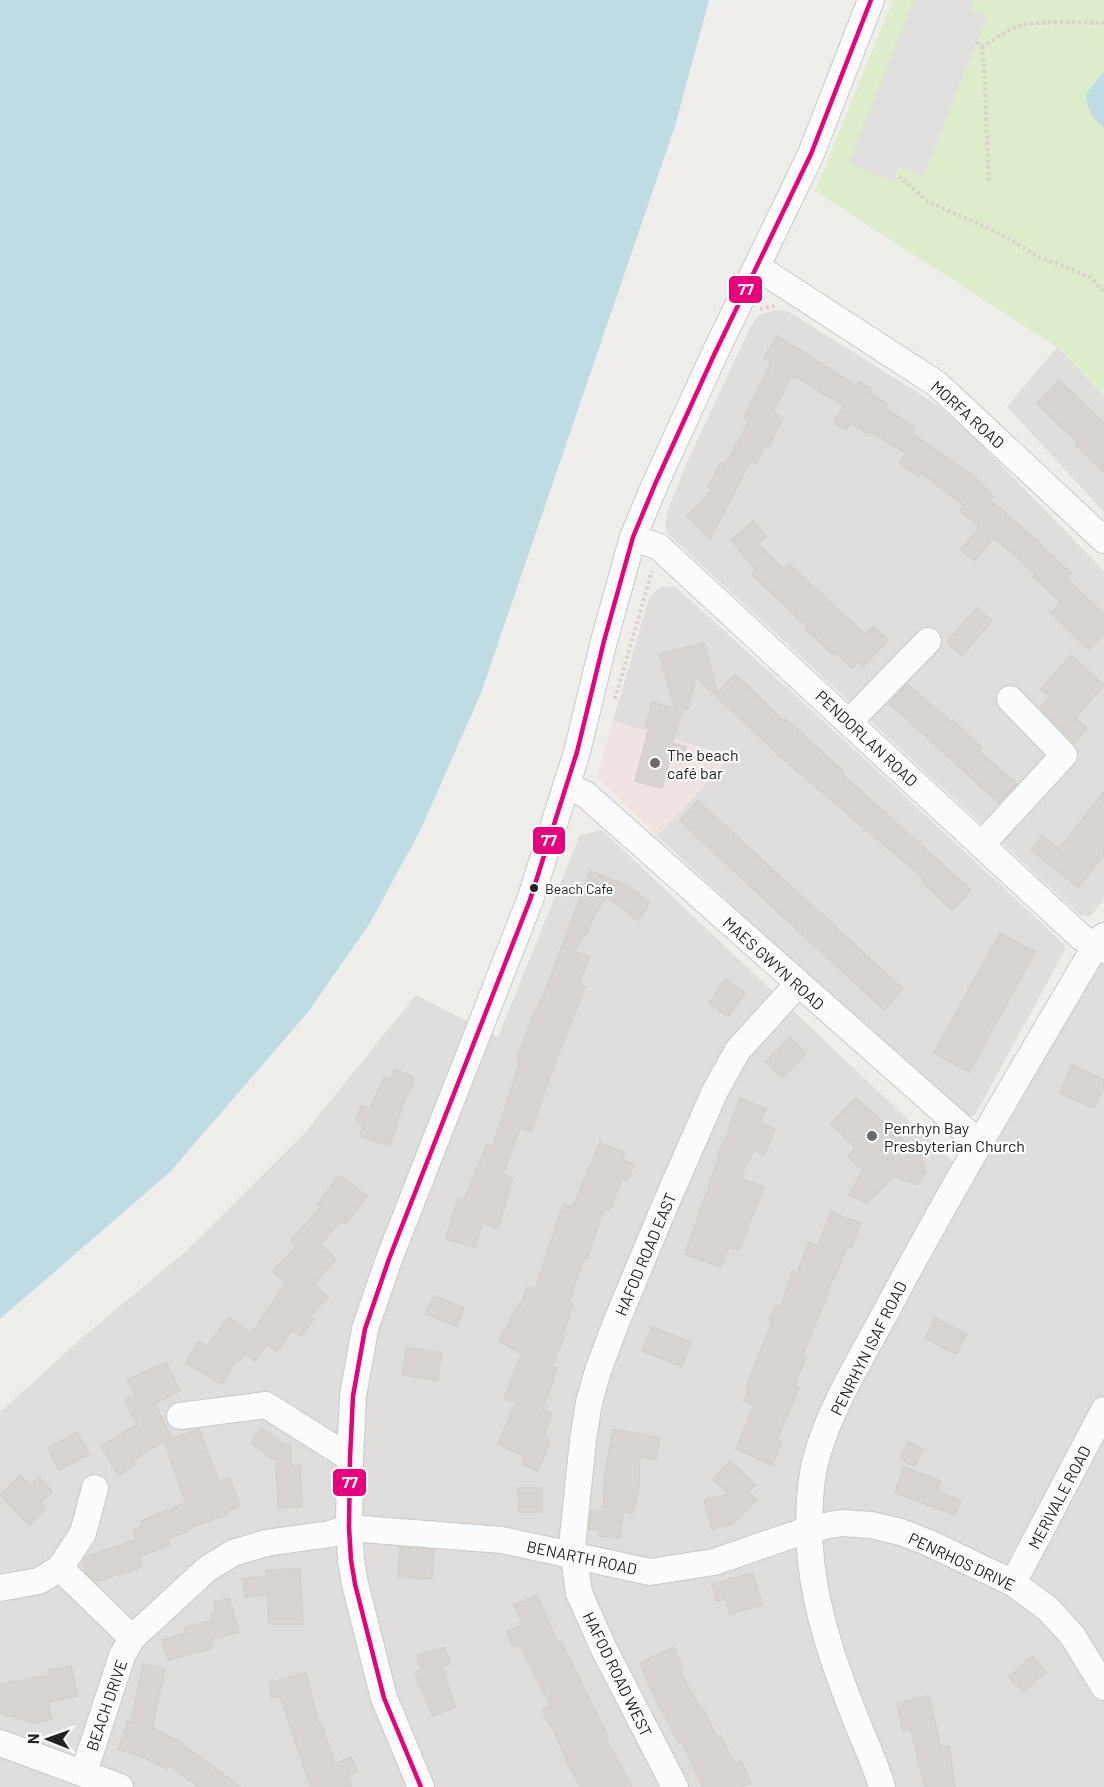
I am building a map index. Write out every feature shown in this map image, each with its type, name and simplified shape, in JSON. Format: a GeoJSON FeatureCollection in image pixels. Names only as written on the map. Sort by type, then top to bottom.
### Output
{"type":"FeatureCollection","features":[{"type":"Feature","properties":{"kind":"street"},"geometry":{"type":"LineString","coordinates":[[421,1787],[384,1698],[355,1584],[349,1528],[350,1458],[353,1396],[365,1329],[389,1259],[530,900],[566,786],[633,537],[714,355],[811,154],[871,0]]}},
{"type":"Feature","properties":{"kind":"street","name":"MORFA ROAD"},"geometry":{"type":"LineString","coordinates":[[757,267],[937,384],[1104,540]]}},
{"type":"Feature","properties":{"kind":"street","name":"PENDORLAN ROAD"},"geometry":{"type":"LineString","coordinates":[[633,537],[659,548],[982,844],[1081,938],[1101,944]]}},
{"type":"Feature","properties":{"kind":"street"},"geometry":{"type":"LineString","coordinates":[[849,722],[928,641]]}},
{"type":"Feature","properties":{"kind":"street"},"geometry":{"type":"LineString","coordinates":[[982,844],[1064,755],[1010,699]]}},
{"type":"Feature","properties":{"kind":"street","name":"MAES GWYN ROAD"},"geometry":{"type":"LineString","coordinates":[[566,786],[585,794],[979,1143]]}},
{"type":"Feature","properties":{"kind":"street","name":"PENRHYN ISAF ROAD"},"geometry":{"type":"LineString","coordinates":[[882,1787],[834,1663],[820,1612],[811,1562],[810,1529],[812,1488],[817,1455],[834,1411],[925,1240],[979,1143],[1101,944]]}},
{"type":"Feature","properties":{"kind":"street","name":"HAFOD ROAD EAST"},"geometry":{"type":"LineString","coordinates":[[573,1556],[583,1440],[589,1402],[612,1334],[715,1091],[738,1050],[798,984]]}},
{"type":"Feature","properties":{"kind":"street"},"geometry":{"type":"LineString","coordinates":[[180,1416],[266,1405],[350,1458]]}},
{"type":"Feature","properties":{"kind":"street","name":"MERIVALE ROAD"},"geometry":{"type":"LineString","coordinates":[[1013,1583],[1104,1410]]}},
{"type":"Feature","properties":{"kind":"street"},"geometry":{"type":"LineString","coordinates":[[0,1588],[39,1581],[60,1568],[83,1533],[95,1488]]}},
{"type":"Feature","properties":{"kind":"street","name":"PENRHOS DRIVE"},"geometry":{"type":"LineString","coordinates":[[810,1529],[841,1523],[871,1525],[901,1532],[1013,1583],[1048,1609],[1072,1635],[1102,1679]]}},
{"type":"Feature","properties":{"kind":"street","name":"BENARTH ROAD"},"geometry":{"type":"LineString","coordinates":[[349,1528],[502,1540],[650,1572],[714,1562],[810,1529]]}},
{"type":"Feature","properties":{"kind":"street","name":"BEACH DRIVE"},"geometry":{"type":"LineString","coordinates":[[84,1772],[122,1656],[132,1638],[207,1569],[233,1553],[266,1543],[330,1534],[349,1528]]}},
{"type":"Feature","properties":{"kind":"street","name":"HAFOD ROAD WEST"},"geometry":{"type":"LineString","coordinates":[[573,1556],[579,1593],[603,1647],[675,1787]]}},
{"type":"Feature","properties":{"kind":"street","name":"BEACH DRIVE"},"geometry":{"type":"LineString","coordinates":[[60,1568],[132,1638]]}},
{"type":"Feature","properties":{"kind":"street"},"geometry":{"type":"LineString","coordinates":[[0,1743],[120,1787]]}},
{"type":"Feature","properties":{"kind":"path"},"geometry":{"type":"LineString","coordinates":[[982,47],[1023,25],[1068,22],[1104,23]]}},
{"type":"Feature","properties":{"kind":"path"},"geometry":{"type":"LineString","coordinates":[[977,42],[982,47],[989,182]]}},
{"type":"Feature","properties":{"kind":"path"},"geometry":{"type":"LineString","coordinates":[[899,176],[927,201],[996,232],[1040,257],[1090,277],[1104,292]]}},
{"type":"Feature","properties":{"kind":"path"},"geometry":{"type":"LineString","coordinates":[[757,312],[761,308],[781,306]]}},
{"type":"Feature","properties":{"kind":"path"},"geometry":{"type":"LineString","coordinates":[[614,704],[659,548]]}},
{"type":"Feature","properties":{"kind":"shaded area"},"geometry":{"type":"Polygon","coordinates":[[[914,0],[973,0],[971,10],[987,16],[924,176],[899,167],[893,182],[849,163],[914,0]]]}},
{"type":"Feature","properties":{"kind":"shaded area"},"geometry":{"type":"Polygon","coordinates":[[[778,310],[789,312],[936,404],[977,440],[1104,571],[1104,899],[1090,917],[1080,915],[666,532],[666,515],[687,462],[753,322],[760,314],[778,310]]]}},
{"type":"Feature","properties":{"kind":"shaded area"},"geometry":{"type":"Polygon","coordinates":[[[1057,347],[1104,396],[1104,512],[1007,407],[1057,347]]]}},
{"type":"Feature","properties":{"kind":"shaded area"},"geometry":{"type":"Polygon","coordinates":[[[662,586],[676,587],[1064,944],[1065,950],[975,1115],[963,1116],[657,836],[725,762],[712,751],[613,721],[649,597],[662,586]]]}},
{"type":"Feature","properties":{"kind":"shaded area"},"geometry":{"type":"Polygon","coordinates":[[[613,721],[712,751],[726,762],[657,836],[597,777],[613,721]]]}},
{"type":"Feature","properties":{"kind":"shaded area"},"geometry":{"type":"Polygon","coordinates":[[[602,830],[972,1180],[1078,997],[1104,960],[1104,1787],[0,1787],[0,1412],[83,1337],[186,1251],[302,1136],[416,995],[498,1037],[580,835],[602,830]]]}},
{"type":"Feature","properties":{"kind":"green space"},"geometry":{"type":"Polygon","coordinates":[[[893,0],[1104,0],[1104,396],[1057,347],[815,191],[893,0]]]}},
{"type":"Feature","properties":{"kind":"water"},"geometry":{"type":"Polygon","coordinates":[[[0,0],[709,0],[675,126],[481,693],[421,829],[370,923],[308,1012],[170,1172],[0,1319],[0,0]]]}},
{"type":"Feature","properties":{"kind":"water"},"geometry":{"type":"Polygon","coordinates":[[[1104,72],[1104,128],[1091,113],[1086,94],[1104,72]]]}},
{"type":"Feature","properties":{"kind":"building"},"geometry":{"type":"Polygon","coordinates":[[[777,336],[857,386],[860,382],[872,389],[870,393],[887,404],[885,408],[915,427],[912,433],[976,478],[993,496],[990,500],[1071,573],[1066,578],[1104,614],[1104,634],[1089,650],[1051,613],[1061,602],[1033,577],[1036,574],[994,538],[974,561],[961,549],[980,528],[960,510],[964,506],[921,473],[918,476],[899,463],[906,453],[851,423],[846,430],[834,422],[844,406],[795,376],[793,378],[791,376],[773,412],[783,418],[769,446],[765,445],[756,463],[751,460],[710,539],[687,516],[713,490],[708,487],[721,463],[725,465],[749,421],[744,418],[771,363],[764,358],[777,336]]]}},
{"type":"Feature","properties":{"kind":"building"},"geometry":{"type":"Polygon","coordinates":[[[1059,380],[1104,423],[1104,473],[1076,445],[1078,443],[1037,403],[1059,380]]]}},
{"type":"Feature","properties":{"kind":"building"},"geometry":{"type":"Polygon","coordinates":[[[753,521],[766,536],[757,544],[784,569],[789,564],[865,634],[873,626],[888,640],[863,667],[857,662],[852,668],[835,652],[833,654],[805,629],[807,627],[752,574],[756,570],[731,540],[753,521]]]}},
{"type":"Feature","properties":{"kind":"building"},"geometry":{"type":"Polygon","coordinates":[[[977,608],[992,621],[962,655],[947,642],[977,608]]]}},
{"type":"Feature","properties":{"kind":"building"},"geometry":{"type":"Polygon","coordinates":[[[704,643],[717,693],[735,674],[971,890],[952,910],[922,882],[924,879],[781,757],[696,677],[688,709],[674,706],[660,654],[704,643]]]}},
{"type":"Feature","properties":{"kind":"building"},"geometry":{"type":"Polygon","coordinates":[[[1071,655],[1104,685],[1075,718],[1087,728],[1074,743],[1040,708],[1050,697],[1041,689],[1071,655]]]}},
{"type":"Feature","properties":{"kind":"building"},"geometry":{"type":"Polygon","coordinates":[[[907,684],[951,722],[953,720],[982,748],[979,751],[1017,784],[999,803],[889,703],[907,684]]]}},
{"type":"Feature","properties":{"kind":"building"},"geometry":{"type":"Polygon","coordinates":[[[652,702],[682,711],[672,743],[686,747],[681,763],[669,762],[662,788],[635,781],[649,728],[645,726],[652,702]]]}},
{"type":"Feature","properties":{"kind":"building"},"geometry":{"type":"Polygon","coordinates":[[[1104,792],[1104,855],[1078,887],[1031,850],[1042,836],[1059,849],[1104,792]]]}},
{"type":"Feature","properties":{"kind":"building"},"geometry":{"type":"Polygon","coordinates":[[[698,801],[903,989],[884,1010],[680,821],[698,801]]]}},
{"type":"Feature","properties":{"kind":"building"},"geometry":{"type":"Polygon","coordinates":[[[590,871],[628,886],[649,902],[638,921],[607,897],[595,913],[588,932],[573,951],[589,957],[579,985],[585,987],[551,1073],[531,1132],[520,1128],[503,1174],[513,1178],[498,1228],[482,1223],[475,1247],[446,1239],[458,1198],[464,1200],[487,1144],[493,1146],[520,1061],[517,1059],[590,871]]]}},
{"type":"Feature","properties":{"kind":"building"},"geometry":{"type":"Polygon","coordinates":[[[1000,933],[1035,952],[969,1072],[934,1053],[1000,933]]]}},
{"type":"Feature","properties":{"kind":"building"},"geometry":{"type":"Polygon","coordinates":[[[726,979],[745,993],[728,1017],[709,1003],[726,979]]]}},
{"type":"Feature","properties":{"kind":"building"},"geometry":{"type":"Polygon","coordinates":[[[790,1037],[806,1053],[782,1078],[766,1062],[790,1037]]]}},
{"type":"Feature","properties":{"kind":"building"},"geometry":{"type":"Polygon","coordinates":[[[1072,1065],[1104,1080],[1094,1108],[1060,1093],[1072,1065]]]}},
{"type":"Feature","properties":{"kind":"building"},"geometry":{"type":"Polygon","coordinates":[[[395,1069],[413,1077],[413,1083],[404,1101],[390,1146],[360,1136],[363,1124],[356,1121],[361,1106],[370,1109],[384,1077],[390,1080],[395,1069]]]}},
{"type":"Feature","properties":{"kind":"building"},"geometry":{"type":"Polygon","coordinates":[[[740,1098],[766,1109],[760,1123],[775,1129],[764,1155],[754,1150],[740,1178],[764,1187],[739,1250],[729,1247],[721,1267],[685,1254],[719,1157],[717,1156],[731,1127],[729,1127],[740,1098]]]}},
{"type":"Feature","properties":{"kind":"building","name":"Penrhyn Bay Presbyterian Church"},"geometry":{"type":"Polygon","coordinates":[[[856,1098],[921,1155],[926,1172],[917,1184],[893,1176],[867,1203],[849,1195],[863,1170],[848,1156],[856,1148],[831,1124],[856,1098]]]}},
{"type":"Feature","properties":{"kind":"building"},"geometry":{"type":"Polygon","coordinates":[[[600,1143],[625,1153],[623,1160],[634,1165],[627,1181],[622,1178],[610,1210],[604,1208],[587,1259],[584,1258],[569,1302],[573,1304],[562,1336],[564,1337],[552,1366],[557,1368],[543,1409],[552,1413],[544,1438],[550,1441],[538,1471],[522,1464],[525,1456],[498,1444],[516,1402],[504,1399],[522,1353],[499,1341],[519,1304],[521,1305],[527,1287],[535,1290],[563,1204],[572,1208],[600,1143]]]}},
{"type":"Feature","properties":{"kind":"building"},"geometry":{"type":"Polygon","coordinates":[[[339,1175],[367,1196],[346,1224],[341,1221],[320,1244],[336,1259],[314,1284],[328,1297],[310,1316],[314,1319],[302,1336],[292,1330],[277,1351],[267,1344],[255,1361],[245,1353],[239,1361],[237,1359],[222,1384],[186,1363],[199,1341],[207,1346],[229,1317],[251,1334],[286,1283],[273,1271],[297,1246],[291,1240],[322,1206],[318,1204],[339,1175]]]}},
{"type":"Feature","properties":{"kind":"building"},"geometry":{"type":"Polygon","coordinates":[[[831,1212],[861,1223],[851,1248],[847,1247],[834,1279],[832,1278],[802,1356],[806,1358],[794,1386],[799,1388],[777,1439],[782,1442],[772,1465],[736,1449],[754,1405],[744,1401],[749,1388],[746,1387],[772,1322],[769,1320],[776,1306],[781,1308],[792,1271],[797,1273],[809,1242],[818,1246],[831,1212]]]}},
{"type":"Feature","properties":{"kind":"building"},"geometry":{"type":"Polygon","coordinates":[[[434,1296],[464,1308],[457,1326],[426,1314],[434,1296]]]}},
{"type":"Feature","properties":{"kind":"building"},"geometry":{"type":"Polygon","coordinates":[[[935,1318],[967,1334],[956,1354],[925,1338],[935,1318]]]}},
{"type":"Feature","properties":{"kind":"building"},"geometry":{"type":"Polygon","coordinates":[[[652,1327],[691,1342],[682,1366],[642,1351],[652,1327]]]}},
{"type":"Feature","properties":{"kind":"building"},"geometry":{"type":"Polygon","coordinates":[[[407,1347],[442,1353],[437,1381],[402,1374],[407,1347]]]}},
{"type":"Feature","properties":{"kind":"building"},"geometry":{"type":"Polygon","coordinates":[[[166,1362],[180,1391],[155,1403],[171,1437],[167,1440],[199,1429],[219,1482],[230,1478],[240,1506],[227,1511],[228,1514],[187,1529],[188,1531],[168,1539],[170,1545],[139,1557],[142,1567],[96,1582],[86,1573],[83,1561],[85,1557],[136,1540],[133,1530],[143,1526],[141,1521],[186,1503],[164,1441],[132,1460],[135,1465],[118,1475],[101,1446],[137,1425],[125,1399],[135,1395],[127,1380],[166,1362]]]}},
{"type":"Feature","properties":{"kind":"building"},"geometry":{"type":"Polygon","coordinates":[[[261,1428],[284,1444],[290,1444],[291,1465],[300,1464],[302,1507],[278,1508],[276,1461],[251,1443],[261,1428]]]}},
{"type":"Feature","properties":{"kind":"building"},"geometry":{"type":"Polygon","coordinates":[[[613,1429],[660,1438],[656,1460],[640,1457],[639,1486],[633,1513],[623,1511],[620,1538],[599,1536],[600,1530],[589,1529],[591,1510],[603,1511],[605,1474],[613,1429]]]}},
{"type":"Feature","properties":{"kind":"building"},"geometry":{"type":"Polygon","coordinates":[[[77,1432],[89,1454],[59,1470],[48,1448],[77,1432]]]}},
{"type":"Feature","properties":{"kind":"building"},"geometry":{"type":"Polygon","coordinates":[[[908,1442],[923,1449],[915,1466],[900,1459],[908,1442]]]}},
{"type":"Feature","properties":{"kind":"building"},"geometry":{"type":"Polygon","coordinates":[[[730,1461],[755,1485],[748,1492],[757,1500],[734,1523],[712,1529],[704,1500],[729,1494],[713,1479],[730,1461]]]}},
{"type":"Feature","properties":{"kind":"building"},"geometry":{"type":"Polygon","coordinates":[[[904,1467],[941,1481],[937,1491],[961,1501],[955,1515],[895,1493],[904,1467]]]}},
{"type":"Feature","properties":{"kind":"building"},"geometry":{"type":"Polygon","coordinates":[[[20,1475],[30,1486],[39,1477],[52,1491],[40,1503],[46,1509],[29,1525],[0,1495],[20,1475]]]}},
{"type":"Feature","properties":{"kind":"building"},"geometry":{"type":"Polygon","coordinates":[[[518,1488],[542,1488],[542,1512],[519,1512],[518,1488]]]}},
{"type":"Feature","properties":{"kind":"building"},"geometry":{"type":"Polygon","coordinates":[[[400,1547],[434,1550],[432,1579],[398,1577],[400,1547]]]}},
{"type":"Feature","properties":{"kind":"building"},"geometry":{"type":"Polygon","coordinates":[[[300,1569],[303,1624],[269,1624],[268,1595],[245,1597],[243,1579],[266,1576],[266,1570],[300,1569]]]}},
{"type":"Feature","properties":{"kind":"building"},"geometry":{"type":"Polygon","coordinates":[[[753,1573],[762,1605],[730,1614],[726,1599],[717,1601],[712,1584],[753,1573]]]}},
{"type":"Feature","properties":{"kind":"building"},"geometry":{"type":"Polygon","coordinates":[[[537,1595],[558,1644],[561,1642],[608,1736],[605,1737],[632,1787],[581,1787],[568,1764],[552,1725],[542,1710],[551,1706],[519,1644],[513,1646],[507,1632],[523,1625],[514,1605],[537,1595]]]}},
{"type":"Feature","properties":{"kind":"building"},"geometry":{"type":"Polygon","coordinates":[[[229,1598],[239,1632],[211,1640],[213,1648],[168,1660],[162,1640],[186,1633],[184,1628],[213,1620],[211,1614],[216,1612],[214,1602],[229,1598]]]}},
{"type":"Feature","properties":{"kind":"building"},"geometry":{"type":"Polygon","coordinates":[[[674,1647],[683,1668],[679,1670],[702,1711],[704,1710],[716,1736],[720,1735],[735,1764],[741,1761],[751,1783],[742,1787],[703,1787],[682,1742],[679,1743],[651,1690],[640,1663],[674,1647]]]}},
{"type":"Feature","properties":{"kind":"building"},"geometry":{"type":"Polygon","coordinates":[[[445,1648],[450,1664],[442,1666],[455,1707],[433,1716],[415,1672],[421,1670],[417,1655],[445,1648]]]}},
{"type":"Feature","properties":{"kind":"building"},"geometry":{"type":"Polygon","coordinates":[[[1032,1656],[1046,1672],[1023,1692],[1009,1677],[1032,1656]]]}},
{"type":"Feature","properties":{"kind":"building"},"geometry":{"type":"Polygon","coordinates":[[[143,1664],[165,1669],[152,1728],[177,1740],[240,1787],[199,1787],[169,1765],[167,1769],[136,1754],[118,1749],[128,1721],[131,1722],[143,1664]]]}},
{"type":"Feature","properties":{"kind":"building"},"geometry":{"type":"Polygon","coordinates":[[[71,1666],[78,1696],[48,1702],[52,1719],[33,1723],[0,1713],[0,1684],[49,1675],[49,1670],[71,1666]]]}},
{"type":"Feature","properties":{"kind":"building"},"geometry":{"type":"Polygon","coordinates":[[[306,1673],[319,1724],[321,1723],[335,1764],[351,1757],[357,1771],[348,1775],[352,1787],[311,1787],[280,1696],[271,1698],[270,1682],[306,1673]]]}},
{"type":"Feature","properties":{"kind":"building"},"geometry":{"type":"Polygon","coordinates":[[[929,1696],[941,1748],[949,1746],[955,1787],[925,1787],[911,1729],[903,1731],[897,1703],[929,1696]]]}},
{"type":"Feature","properties":{"kind":"transit line","name":"77"},"geometry":{"type":"LineString","coordinates":[[421,1787],[384,1698],[351,1560],[349,1528],[353,1396],[365,1329],[389,1259],[530,900],[577,752],[604,641],[633,537],[714,355],[811,154],[871,0]]}},
{"type":"Feature","properties":{"kind":"place","name":"The beach café bar"},"geometry":{"type":"Point","coordinates":[655,763]}},
{"type":"Feature","properties":{"kind":"place","name":"Beach Cafe"},"geometry":{"type":"Point","coordinates":[534,888]}},
{"type":"Feature","properties":{"kind":"place","name":"Penrhyn Bay Presbyterian Church"},"geometry":{"type":"Point","coordinates":[872,1136]}}]}
